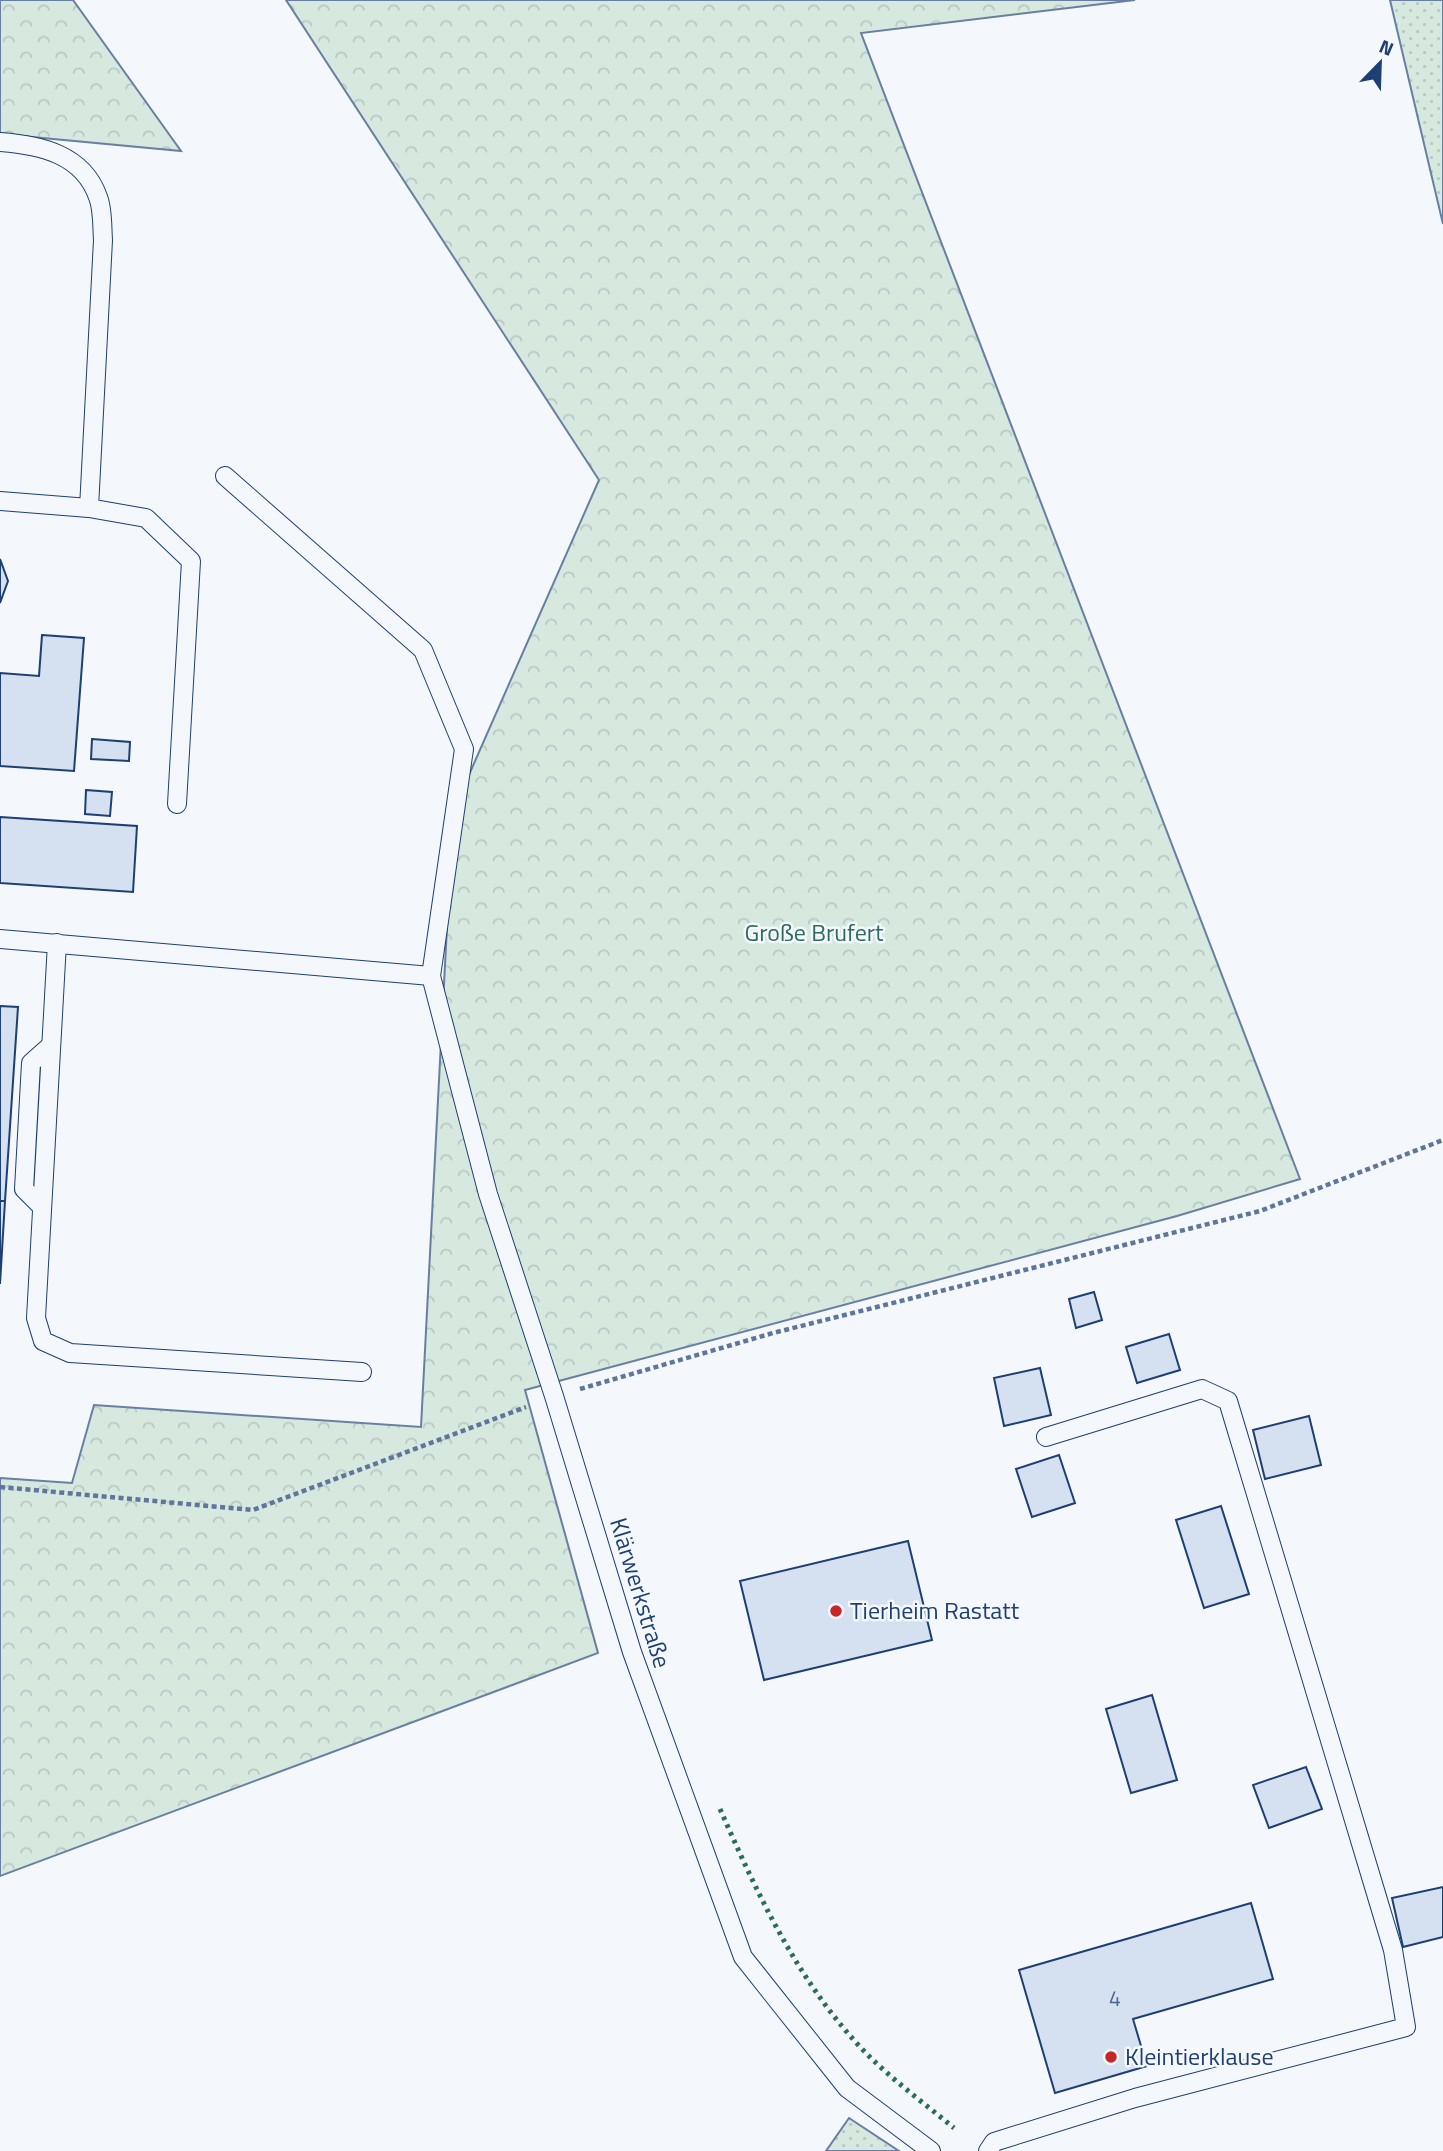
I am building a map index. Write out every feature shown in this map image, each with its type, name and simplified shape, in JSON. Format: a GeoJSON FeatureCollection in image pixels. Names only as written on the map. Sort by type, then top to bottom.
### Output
{"type":"FeatureCollection","features":[{"type":"Feature","properties":{"kind":"lane"},"geometry":{"type":"LineString","coordinates":[[0,142],[36,145],[75,161],[98,197],[103,240],[89,508]]}},
{"type":"Feature","properties":{"kind":"lane"},"geometry":{"type":"LineString","coordinates":[[0,939],[431,976],[464,749],[423,650],[225,476]]}},
{"type":"Feature","properties":{"kind":"lane"},"geometry":{"type":"LineString","coordinates":[[0,501],[89,508],[146,518],[191,561],[177,804]]}},
{"type":"Feature","properties":{"kind":"lane"},"geometry":{"type":"LineString","coordinates":[[57,943],[49,1047],[37,1318],[43,1341],[70,1353],[362,1372]]}},
{"type":"Feature","properties":{"kind":"lane","name":"Klärwerkstraße"},"geometry":{"type":"LineString","coordinates":[[431,976],[488,1194],[554,1396],[632,1652],[743,1956],[847,2088],[931,2151]]}},
{"type":"Feature","properties":{"kind":"lane"},"geometry":{"type":"LineString","coordinates":[[988,2151],[994,2142],[1135,2098],[1406,2027],[1393,1950],[1228,1401],[1202,1389],[1046,1437]]}},
{"type":"Feature","properties":{"kind":"path"},"geometry":{"type":"LineString","coordinates":[[0,1486],[253,1510],[554,1396],[773,1333],[1260,1211],[1443,1140]]}},
{"type":"Feature","properties":{"kind":"green space"},"geometry":{"type":"Polygon","coordinates":[[[0,0],[73,0],[181,151],[0,134],[0,0]]]}},
{"type":"Feature","properties":{"kind":"green space","name":"Große Brufert"},"geometry":{"type":"Polygon","coordinates":[[[286,0],[1135,0],[861,33],[1300,1179],[1177,1216],[525,1390],[598,1653],[0,1876],[0,1478],[72,1483],[94,1405],[421,1427],[453,811],[599,480],[286,0]]]}},
{"type":"Feature","properties":{"kind":"green space"},"geometry":{"type":"Polygon","coordinates":[[[1390,0],[1443,0],[1443,224],[1390,0]]]}},
{"type":"Feature","properties":{"kind":"green space"},"geometry":{"type":"Polygon","coordinates":[[[849,2118],[899,2151],[826,2151],[849,2118]]]}},
{"type":"Feature","properties":{"kind":"building"},"geometry":{"type":"Polygon","coordinates":[[[0,559],[8,581],[0,603],[0,559]]]}},
{"type":"Feature","properties":{"kind":"building"},"geometry":{"type":"Polygon","coordinates":[[[42,635],[84,638],[74,771],[0,766],[0,673],[39,676],[42,635]]]}},
{"type":"Feature","properties":{"kind":"building"},"geometry":{"type":"Polygon","coordinates":[[[92,739],[130,742],[129,761],[91,759],[92,739]]]}},
{"type":"Feature","properties":{"kind":"building"},"geometry":{"type":"Polygon","coordinates":[[[86,790],[112,792],[110,816],[85,814],[86,790]]]}},
{"type":"Feature","properties":{"kind":"building"},"geometry":{"type":"Polygon","coordinates":[[[0,817],[137,826],[133,892],[0,883],[0,817]]]}},
{"type":"Feature","properties":{"kind":"building"},"geometry":{"type":"Polygon","coordinates":[[[0,1006],[18,1007],[5,1201],[0,1201],[0,1006]]]}},
{"type":"Feature","properties":{"kind":"building"},"geometry":{"type":"Polygon","coordinates":[[[0,1201],[5,1201],[0,1284],[0,1201]]]}},
{"type":"Feature","properties":{"kind":"building"},"geometry":{"type":"Polygon","coordinates":[[[1094,1292],[1102,1320],[1076,1328],[1069,1299],[1094,1292]]]}},
{"type":"Feature","properties":{"kind":"building"},"geometry":{"type":"Polygon","coordinates":[[[1169,1334],[1180,1370],[1137,1383],[1126,1347],[1169,1334]]]}},
{"type":"Feature","properties":{"kind":"building"},"geometry":{"type":"Polygon","coordinates":[[[1040,1368],[1051,1415],[1004,1426],[994,1378],[1040,1368]]]}},
{"type":"Feature","properties":{"kind":"building"},"geometry":{"type":"Polygon","coordinates":[[[1309,1416],[1321,1465],[1265,1479],[1253,1430],[1309,1416]]]}},
{"type":"Feature","properties":{"kind":"building"},"geometry":{"type":"Polygon","coordinates":[[[1059,1455],[1075,1503],[1032,1517],[1016,1469],[1059,1455]]]}},
{"type":"Feature","properties":{"kind":"building"},"geometry":{"type":"Polygon","coordinates":[[[1221,1506],[1249,1594],[1204,1608],[1176,1520],[1221,1506]]]}},
{"type":"Feature","properties":{"kind":"building","name":"Tierheim Rastatt"},"geometry":{"type":"Polygon","coordinates":[[[908,1541],[932,1640],[764,1680],[740,1581],[908,1541]]]}},
{"type":"Feature","properties":{"kind":"building"},"geometry":{"type":"Polygon","coordinates":[[[1152,1695],[1177,1780],[1131,1793],[1106,1709],[1152,1695]]]}},
{"type":"Feature","properties":{"kind":"building"},"geometry":{"type":"Polygon","coordinates":[[[1306,1767],[1322,1809],[1269,1828],[1253,1785],[1306,1767]]]}},
{"type":"Feature","properties":{"kind":"building"},"geometry":{"type":"Polygon","coordinates":[[[1443,1887],[1443,1937],[1403,1947],[1392,1898],[1443,1887]]]}},
{"type":"Feature","properties":{"kind":"building"},"geometry":{"type":"Polygon","coordinates":[[[1251,1903],[1273,1979],[1133,2019],[1147,2066],[1055,2093],[1019,1970],[1251,1903]]]}},
{"type":"Feature","properties":{"kind":"hedge"},"geometry":{"type":"LineString","coordinates":[[720,1809],[765,1905],[799,1967],[819,1996],[874,2061],[954,2128]]}},
{"type":"Feature","properties":{"kind":"place","name":"Tierheim Rastatt"},"geometry":{"type":"Point","coordinates":[836,1611]}},
{"type":"Feature","properties":{"kind":"place","name":"Kleintierklause"},"geometry":{"type":"Point","coordinates":[1111,2057]}}]}
